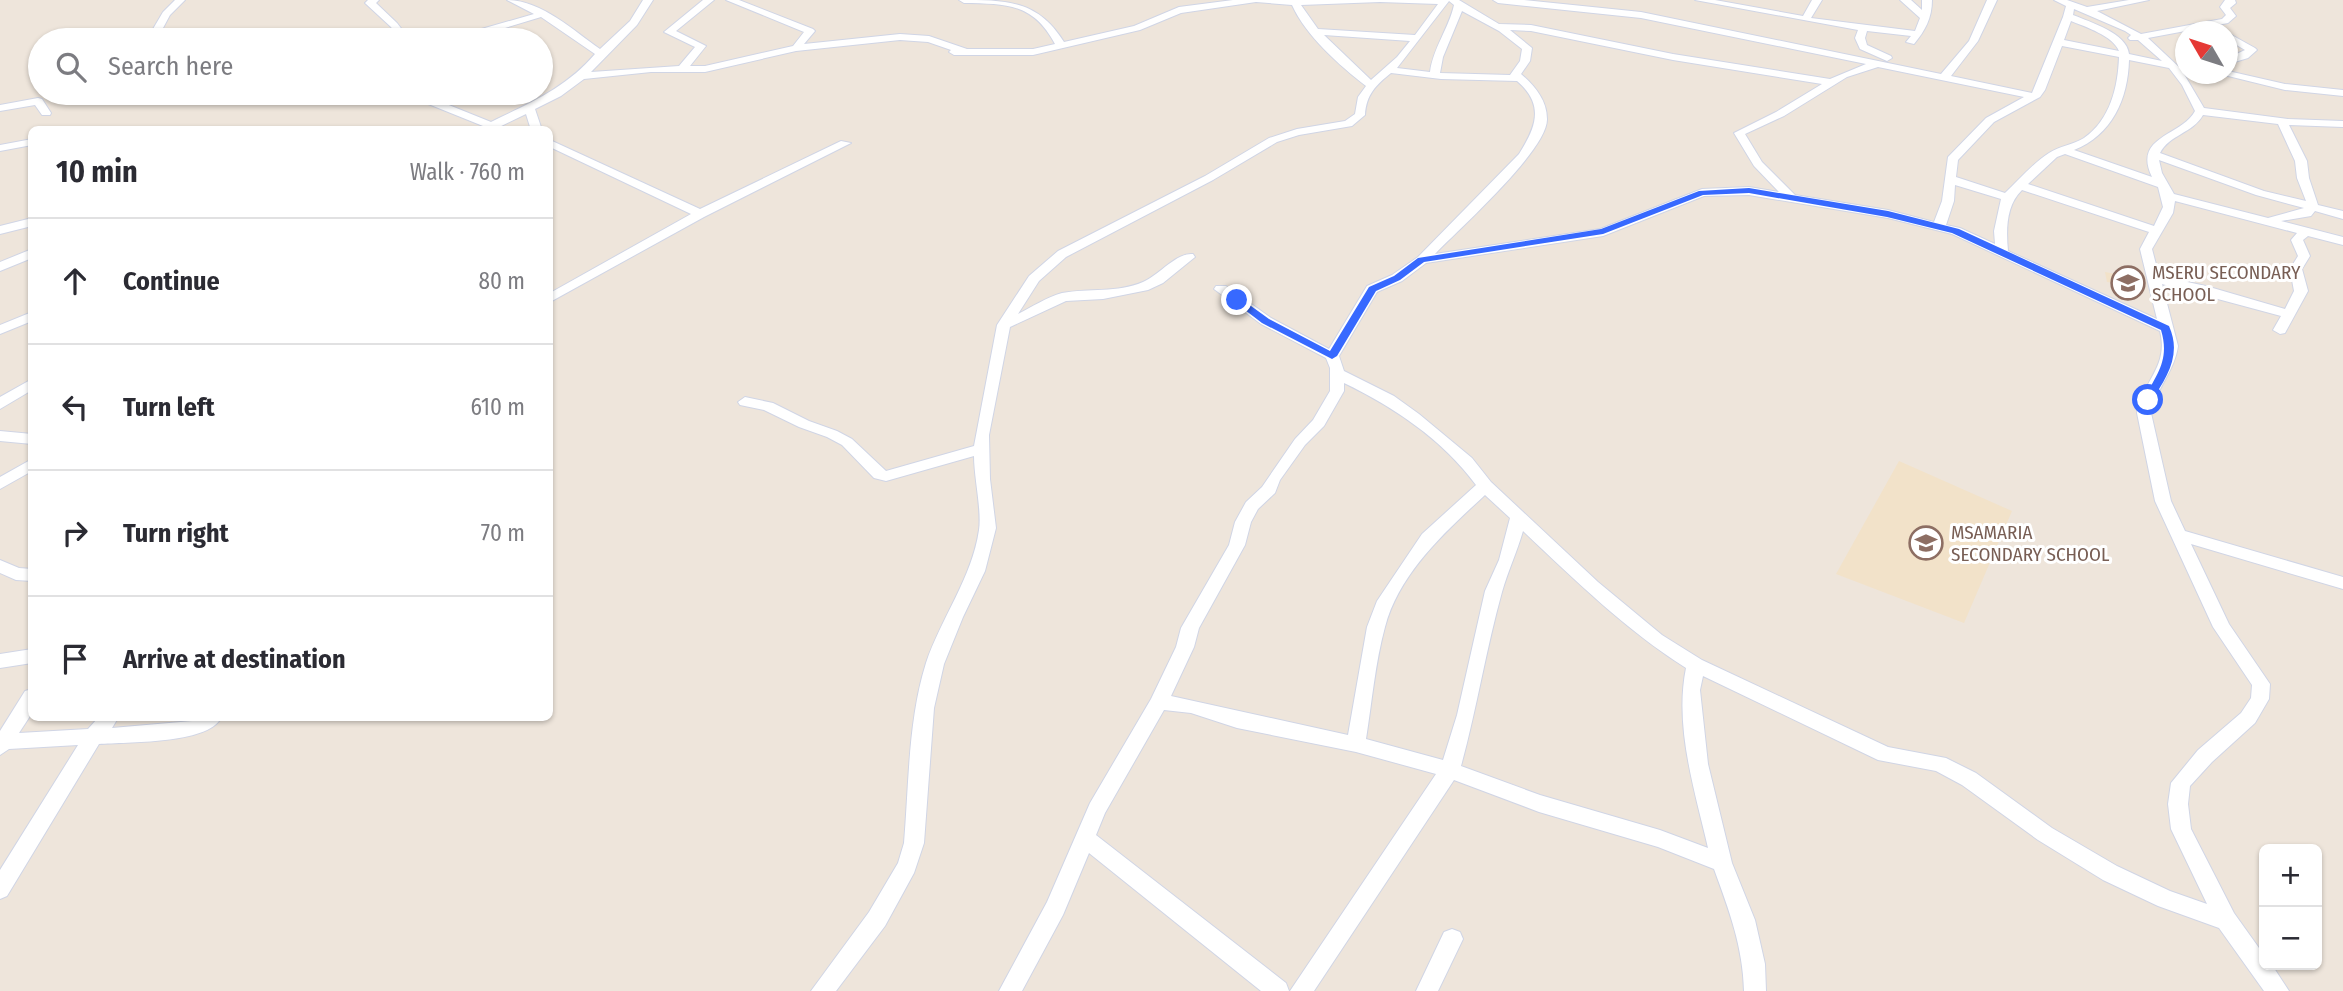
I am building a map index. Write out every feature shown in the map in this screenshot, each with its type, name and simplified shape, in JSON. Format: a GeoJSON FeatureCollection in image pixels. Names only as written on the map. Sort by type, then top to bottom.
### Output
{"type":"FeatureCollection","features":[{"type":"Feature","properties":{"kind":"street"},"geometry":{"type":"LineString","coordinates":[[159,28],[166,14],[180,0]]}},
{"type":"Feature","properties":{"kind":"street"},"geometry":{"type":"LineString","coordinates":[[374,0],[370,3],[396,28]]}},
{"type":"Feature","properties":{"kind":"street"},"geometry":{"type":"LineString","coordinates":[[512,0],[542,14],[601,54]]}},
{"type":"Feature","properties":{"kind":"street"},"geometry":{"type":"LineString","coordinates":[[553,95],[583,76],[601,54],[632,28],[648,0]]}},
{"type":"Feature","properties":{"kind":"street"},"geometry":{"type":"LineString","coordinates":[[682,69],[701,46],[669,32],[709,0]]}},
{"type":"Feature","properties":{"kind":"street"},"geometry":{"type":"LineString","coordinates":[[731,0],[810,30],[796,47]]}},
{"type":"Feature","properties":{"kind":"street"},"geometry":{"type":"LineString","coordinates":[[964,0],[1011,1],[1030,6],[1044,13],[1050,20],[1061,44]]}},
{"type":"Feature","properties":{"kind":"street"},"geometry":{"type":"LineString","coordinates":[[583,76],[711,68],[796,47],[908,37],[929,39],[959,51],[1015,53],[1138,28],[1179,10],[1255,0],[1377,0]]}},
{"type":"Feature","properties":{"kind":"street"},"geometry":{"type":"LineString","coordinates":[[1332,356],[1372,289],[1397,278],[1422,260],[1475,203],[1517,164],[1537,134],[1542,120],[1536,98],[1515,71],[1526,60],[1527,48],[1499,27],[1450,1],[1383,0]]}},
{"type":"Feature","properties":{"kind":"street"},"geometry":{"type":"LineString","coordinates":[[1498,0],[1623,12],[1922,71],[2033,96]]}},
{"type":"Feature","properties":{"kind":"street"},"geometry":{"type":"LineString","coordinates":[[1806,19],[1817,0]]}},
{"type":"Feature","properties":{"kind":"street"},"geometry":{"type":"LineString","coordinates":[[1905,0],[1925,17]]}},
{"type":"Feature","properties":{"kind":"street"},"geometry":{"type":"LineString","coordinates":[[1909,44],[1918,34],[1925,17],[1927,0]]}},
{"type":"Feature","properties":{"kind":"street"},"geometry":{"type":"LineString","coordinates":[[1945,76],[1970,50],[1984,24],[1992,0]]}},
{"type":"Feature","properties":{"kind":"street"},"geometry":{"type":"LineString","coordinates":[[2086,10],[2144,0]]}},
{"type":"Feature","properties":{"kind":"street"},"geometry":{"type":"LineString","coordinates":[[2220,21],[2231,15],[2225,6],[2231,3],[2230,0]]}},
{"type":"Feature","properties":{"kind":"street"},"geometry":{"type":"LineString","coordinates":[[1295,1],[1300,13],[1348,67],[1371,85]]}},
{"type":"Feature","properties":{"kind":"street"},"geometry":{"type":"LineString","coordinates":[[822,991],[877,919],[907,866],[914,842],[925,709],[936,664],[954,617],[980,563],[988,528],[981,449],[1004,325],[1034,279],[1062,254],[1209,178],[1273,140],[1297,132],[1351,123],[1360,116],[1359,105],[1371,85],[1389,70],[1450,1]]}},
{"type":"Feature","properties":{"kind":"street"},"geometry":{"type":"LineString","coordinates":[[1435,75],[1436,58],[1451,33],[1450,1]]}},
{"type":"Feature","properties":{"kind":"street"},"geometry":{"type":"LineString","coordinates":[[1681,23],[1708,1],[1863,28],[1918,34]]}},
{"type":"Feature","properties":{"kind":"street"},"geometry":{"type":"LineString","coordinates":[[2065,7],[2086,10],[2115,22],[2175,64]]}},
{"type":"Feature","properties":{"kind":"street"},"geometry":{"type":"LineString","coordinates":[[1939,226],[1948,201],[1952,159],[1982,127],[2000,113],[2033,96],[2045,83],[2058,42],[2065,7]]}},
{"type":"Feature","properties":{"kind":"street"},"geometry":{"type":"LineString","coordinates":[[2065,7],[2098,29],[2124,52]]}},
{"type":"Feature","properties":{"kind":"street"},"geometry":{"type":"LineString","coordinates":[[495,28],[542,14]]}},
{"type":"Feature","properties":{"kind":"street"},"geometry":{"type":"LineString","coordinates":[[1499,27],[1531,27],[1673,57],[1830,82]]}},
{"type":"Feature","properties":{"kind":"street"},"geometry":{"type":"LineString","coordinates":[[1863,28],[1860,38],[1863,47],[1922,71]]}},
{"type":"Feature","properties":{"kind":"street"},"geometry":{"type":"LineString","coordinates":[[2003,251],[2000,231],[2007,197],[2063,150],[2087,141],[2101,128],[2115,106],[2123,80],[2126,41],[2138,36],[2175,30]]}},
{"type":"Feature","properties":{"kind":"street"},"geometry":{"type":"LineString","coordinates":[[1317,32],[1415,38]]}},
{"type":"Feature","properties":{"kind":"street"},"geometry":{"type":"LineString","coordinates":[[2058,42],[2124,52],[2175,65]]}},
{"type":"Feature","properties":{"kind":"street"},"geometry":{"type":"LineString","coordinates":[[2238,42],[2252,50],[2238,58]]}},
{"type":"Feature","properties":{"kind":"street"},"geometry":{"type":"LineString","coordinates":[[1792,199],[1758,164],[1740,133],[1780,114],[1843,75],[1879,63]]}},
{"type":"Feature","properties":{"kind":"street"},"geometry":{"type":"LineString","coordinates":[[1389,70],[1435,75],[1519,78]]}},
{"type":"Feature","properties":{"kind":"street"},"geometry":{"type":"LineString","coordinates":[[2238,76],[2343,95]]}},
{"type":"Feature","properties":{"kind":"street"},"geometry":{"type":"LineString","coordinates":[[2186,84],[2200,111]]}},
{"type":"Feature","properties":{"kind":"street"},"geometry":{"type":"LineString","coordinates":[[0,108],[28,103]]}},
{"type":"Feature","properties":{"kind":"street"},"geometry":{"type":"LineString","coordinates":[[41,105],[46,113]]}},
{"type":"Feature","properties":{"kind":"street"},"geometry":{"type":"LineString","coordinates":[[436,105],[483,126]]}},
{"type":"Feature","properties":{"kind":"street"},"geometry":{"type":"LineString","coordinates":[[492,126],[536,105]]}},
{"type":"Feature","properties":{"kind":"street"},"geometry":{"type":"LineString","coordinates":[[530,109],[536,126]]}},
{"type":"Feature","properties":{"kind":"street"},"geometry":{"type":"LineString","coordinates":[[2200,111],[2283,121],[2343,124]]}},
{"type":"Feature","properties":{"kind":"street"},"geometry":{"type":"LineString","coordinates":[[2200,111],[2192,124],[2168,137],[2154,155],[2154,170],[2165,190],[2168,210],[2146,248],[2171,346],[2169,361],[2146,402],[2144,413],[2163,501],[2222,627],[2260,684],[2260,699],[2248,718],[2205,756],[2181,783],[2181,829],[2228,921],[2278,991]]}},
{"type":"Feature","properties":{"kind":"street"},"geometry":{"type":"LineString","coordinates":[[2267,220],[2306,213],[2311,207],[2311,196],[2302,178],[2302,164],[2285,134],[2283,121]]}},
{"type":"Feature","properties":{"kind":"street"},"geometry":{"type":"LineString","coordinates":[[0,148],[28,143]]}},
{"type":"Feature","properties":{"kind":"street"},"geometry":{"type":"LineString","coordinates":[[553,296],[700,214],[845,143]]}},
{"type":"Feature","properties":{"kind":"street"},"geometry":{"type":"LineString","coordinates":[[553,144],[700,214]]}},
{"type":"Feature","properties":{"kind":"street"},"geometry":{"type":"LineString","coordinates":[[2063,150],[2165,190],[2343,241]]}},
{"type":"Feature","properties":{"kind":"street"},"geometry":{"type":"LineString","coordinates":[[2154,155],[2249,190],[2343,215]]}},
{"type":"Feature","properties":{"kind":"street"},"geometry":{"type":"LineString","coordinates":[[1949,179],[2007,197]]}},
{"type":"Feature","properties":{"kind":"street"},"geometry":{"type":"LineString","coordinates":[[2019,185],[2154,230]]}},
{"type":"Feature","properties":{"kind":"street"},"geometry":{"type":"LineString","coordinates":[[1422,260],[1603,232],[1702,193],[1749,191],[1888,214],[1939,226],[2003,251],[2165,328]]}},
{"type":"Feature","properties":{"kind":"street"},"geometry":{"type":"LineString","coordinates":[[0,230],[28,223]]}},
{"type":"Feature","properties":{"kind":"street"},"geometry":{"type":"LineString","coordinates":[[2280,330],[2301,291],[2295,268],[2304,256],[2297,240],[2306,230]]}},
{"type":"Feature","properties":{"kind":"street"},"geometry":{"type":"LineString","coordinates":[[0,267],[28,255]]}},
{"type":"Feature","properties":{"kind":"street"},"geometry":{"type":"LineString","coordinates":[[1004,325],[1064,297],[1102,295],[1143,287],[1158,280],[1189,257]]}},
{"type":"Feature","properties":{"kind":"street"},"geometry":{"type":"LineString","coordinates":[[2154,279],[2290,314]]}},
{"type":"Feature","properties":{"kind":"street"},"geometry":{"type":"LineString","coordinates":[[1010,991],[1055,908],[1097,809],[1159,702],[1185,647],[1190,628],[1237,545],[1242,522],[1252,506],[1269,489],[1273,479],[1300,442],[1320,423],[1337,391],[1338,374],[1332,356],[1266,321],[1221,289]]}},
{"type":"Feature","properties":{"kind":"street"},"geometry":{"type":"LineString","coordinates":[[0,330],[28,318]]}},
{"type":"Feature","properties":{"kind":"street"},"geometry":{"type":"LineString","coordinates":[[1338,374],[1390,399],[1414,417],[1466,462],[1485,486],[1518,517],[1656,640],[1696,665],[1885,754],[1939,764],[1969,779],[2045,834],[2110,873],[2165,899],[2228,921]]}},
{"type":"Feature","properties":{"kind":"street"},"geometry":{"type":"LineString","coordinates":[[0,404],[28,386]]}},
{"type":"Feature","properties":{"kind":"street"},"geometry":{"type":"LineString","coordinates":[[745,402],[768,406],[832,434],[847,442],[879,474],[886,476],[981,449]]}},
{"type":"Feature","properties":{"kind":"street"},"geometry":{"type":"LineString","coordinates":[[0,436],[28,439]]}},
{"type":"Feature","properties":{"kind":"street"},"geometry":{"type":"LineString","coordinates":[[0,484],[28,466]]}},
{"type":"Feature","properties":{"kind":"street"},"geometry":{"type":"LineString","coordinates":[[1356,744],[1376,627],[1386,601],[1428,538],[1485,486]]}},
{"type":"Feature","properties":{"kind":"street"},"geometry":{"type":"LineString","coordinates":[[1301,991],[1450,770],[1466,715],[1493,592],[1507,560],[1518,517]]}},
{"type":"Feature","properties":{"kind":"street"},"geometry":{"type":"LineString","coordinates":[[2180,535],[2343,583]]}},
{"type":"Feature","properties":{"kind":"street"},"geometry":{"type":"LineString","coordinates":[[0,566],[16,574],[28,575]]}},
{"type":"Feature","properties":{"kind":"street"},"geometry":{"type":"LineString","coordinates":[[0,661],[28,657]]}},
{"type":"Feature","properties":{"kind":"street"},"geometry":{"type":"LineString","coordinates":[[1696,665],[1691,690],[1698,764],[1706,805],[1714,824],[1723,863],[1744,919],[1754,964],[1755,991]]}},
{"type":"Feature","properties":{"kind":"street"},"geometry":{"type":"LineString","coordinates":[[2,744],[28,702]]}},
{"type":"Feature","properties":{"kind":"street"},"geometry":{"type":"LineString","coordinates":[[1159,702],[1191,706],[1237,720],[1356,744],[1450,770],[1539,803],[1660,839],[1723,863]]}},
{"type":"Feature","properties":{"kind":"street"},"geometry":{"type":"LineString","coordinates":[[0,889],[93,737],[106,721]]}},
{"type":"Feature","properties":{"kind":"street"},"geometry":{"type":"LineString","coordinates":[[2,744],[195,728],[207,721]]}},
{"type":"Feature","properties":{"kind":"street"},"geometry":{"type":"LineString","coordinates":[[1086,839],[1278,991]]}},
{"type":"Feature","properties":{"kind":"street"},"geometry":{"type":"LineString","coordinates":[[1427,991],[1452,939]]}},
{"type":"Feature","properties":{"kind":"shaded area","name":"MSERU SECONDARY SCHOOL"},"geometry":{"type":"Polygon","coordinates":[[[2105,272],[2137,278],[2143,281],[2145,289],[2139,288],[2140,295],[2121,292],[2120,284],[2107,282],[2105,272]]]}},
{"type":"Feature","properties":{"kind":"shaded area","name":"MSAMARIA SECONDARY SCHOOL"},"geometry":{"type":"Polygon","coordinates":[[[1899,461],[2012,511],[1964,623],[1836,574],[1899,461]]]}},
{"type":"Feature","properties":{"kind":"place","name":"MSERU SECONDARY SCHOOL"},"geometry":{"type":"Point","coordinates":[2128,283]}},
{"type":"Feature","properties":{"kind":"place","name":"MSAMARIA SECONDARY SCHOOL"},"geometry":{"type":"Point","coordinates":[1926,543]}},
{"type":"Feature","properties":{"kind":"route"},"geometry":{"type":"LineString","coordinates":[[1237,300],[1266,321],[1332,356],[1372,289],[1397,278],[1422,260],[1603,232],[1702,193],[1749,191],[1888,214],[1956,231],[2165,328],[2171,346],[2169,361],[2148,400]]}}]}
